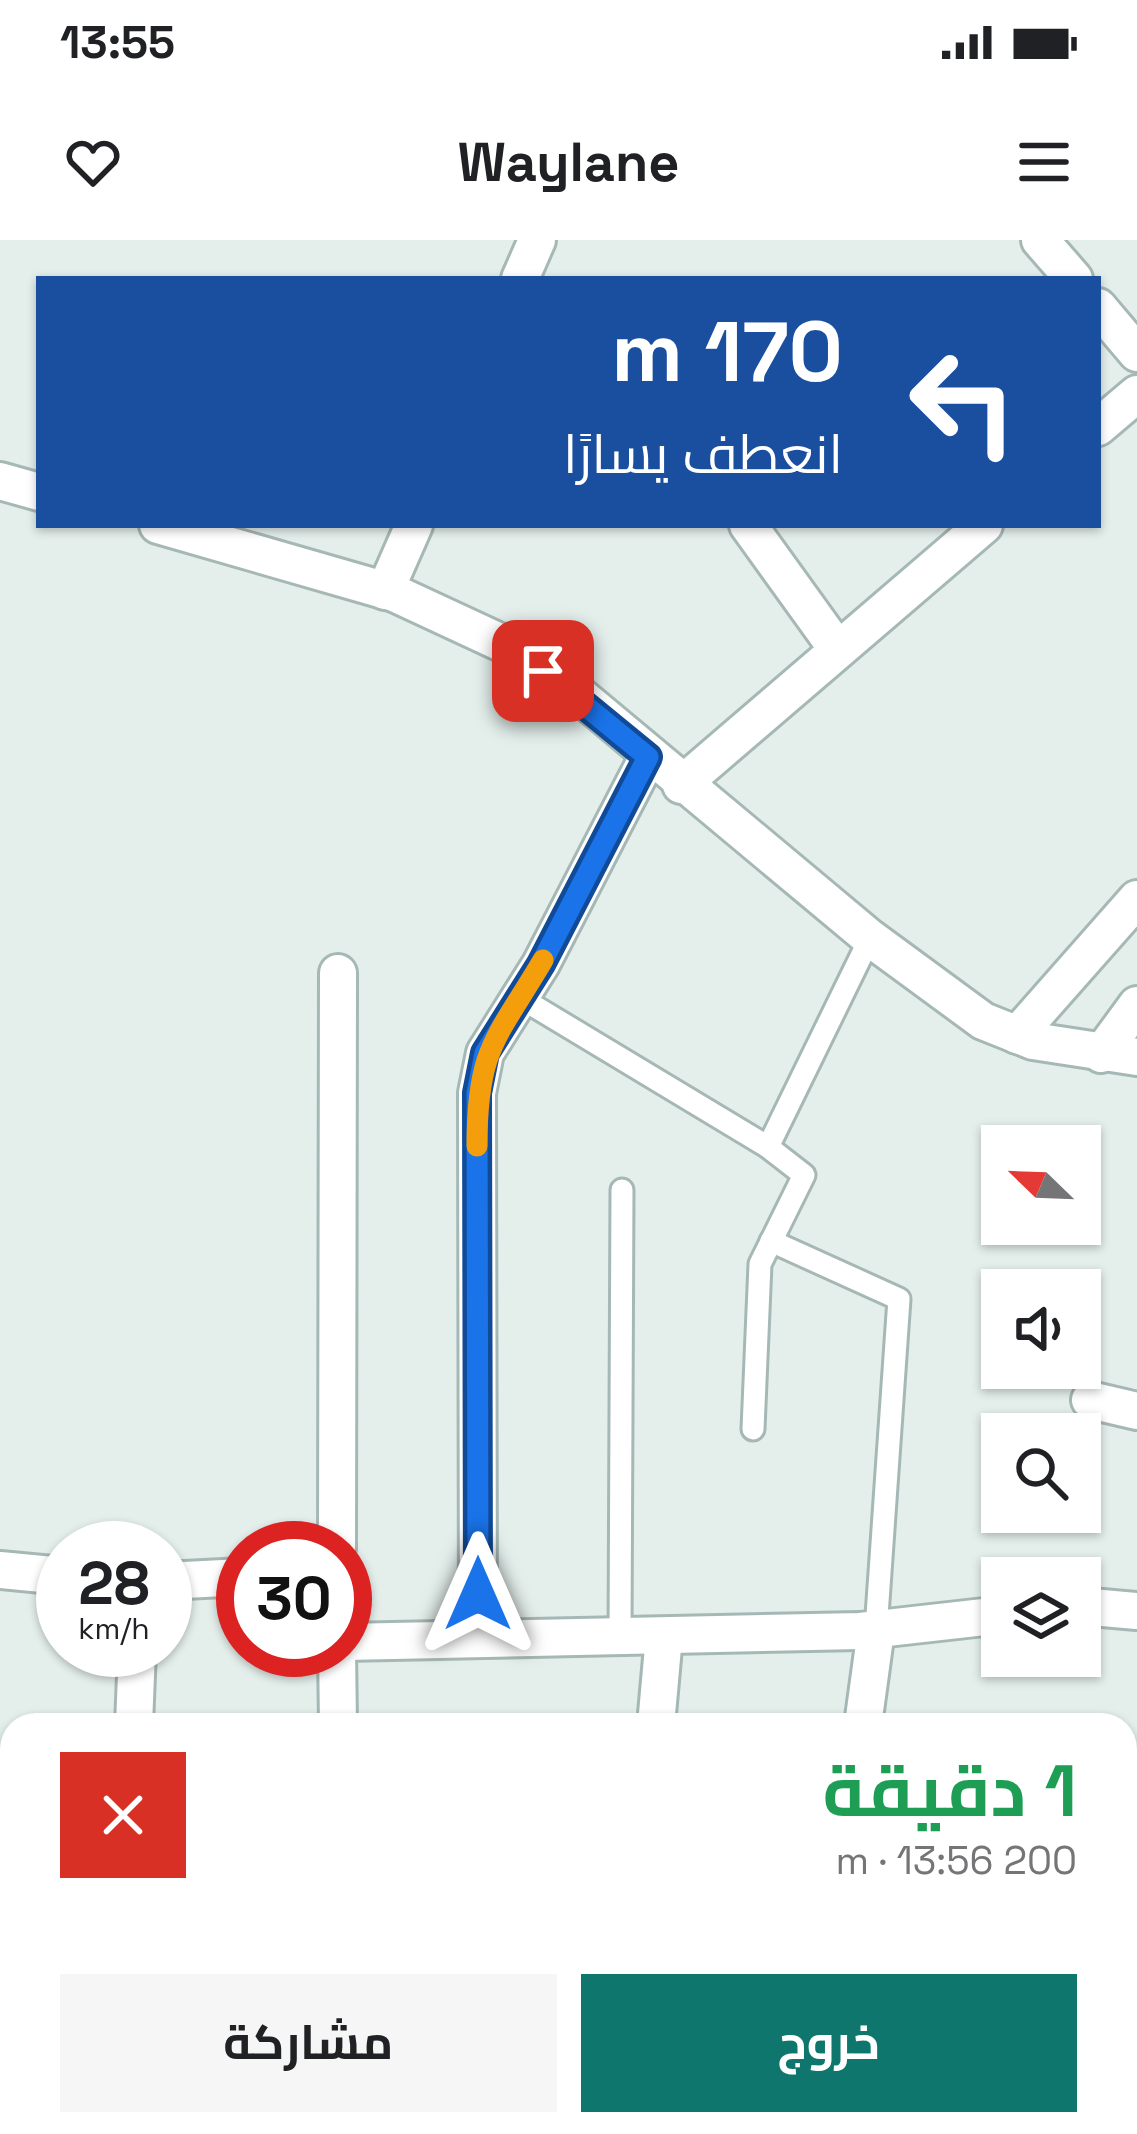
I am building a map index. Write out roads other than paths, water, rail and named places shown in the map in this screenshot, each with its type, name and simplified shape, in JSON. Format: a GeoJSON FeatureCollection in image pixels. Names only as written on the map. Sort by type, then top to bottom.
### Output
{"type":"FeatureCollection","features":[{"type":"Feature","properties":{"kind":"street"},"geometry":{"type":"LineString","coordinates":[[521,276],[537,240]]}},
{"type":"Feature","properties":{"kind":"street"},"geometry":{"type":"LineString","coordinates":[[1040,240],[1071,276]]}},
{"type":"Feature","properties":{"kind":"street"},"geometry":{"type":"LineString","coordinates":[[1101,310],[1137,352]]}},
{"type":"Feature","properties":{"kind":"street"},"geometry":{"type":"LineString","coordinates":[[1101,424],[1137,394]]}},
{"type":"Feature","properties":{"kind":"street"},"geometry":{"type":"LineString","coordinates":[[0,481],[36,491]]}},
{"type":"Feature","properties":{"kind":"street"},"geometry":{"type":"LineString","coordinates":[[168,528],[385,591],[508,646],[579,695],[681,785],[870,938],[982,1021],[1017,1035],[1119,1056],[1137,1005]]}},
{"type":"Feature","properties":{"kind":"street"},"geometry":{"type":"LineString","coordinates":[[385,591],[413,528]]}},
{"type":"Feature","properties":{"kind":"street"},"geometry":{"type":"LineString","coordinates":[[750,528],[838,650]]}},
{"type":"Feature","properties":{"kind":"street"},"geometry":{"type":"LineString","coordinates":[[681,785],[980,528]]}},
{"type":"Feature","properties":{"kind":"street"},"geometry":{"type":"LineString","coordinates":[[478,1639],[477,1093],[485,1053],[520,998],[648,757]]}},
{"type":"Feature","properties":{"kind":"street"},"geometry":{"type":"LineString","coordinates":[[1017,1035],[1137,899]]}},
{"type":"Feature","properties":{"kind":"street"},"geometry":{"type":"LineString","coordinates":[[338,973],[338,1521]]}},
{"type":"Feature","properties":{"kind":"street"},"geometry":{"type":"LineString","coordinates":[[1090,1400],[1137,1411]]}},
{"type":"Feature","properties":{"kind":"street"},"geometry":{"type":"LineString","coordinates":[[0,1570],[36,1573]]}},
{"type":"Feature","properties":{"kind":"street"},"geometry":{"type":"LineString","coordinates":[[1101,1608],[1137,1611]]}},
{"type":"Feature","properties":{"kind":"street"},"geometry":{"type":"LineString","coordinates":[[372,1641],[876,1630],[981,1618]]}},
{"type":"Feature","properties":{"kind":"street"},"geometry":{"type":"LineString","coordinates":[[865,1713],[876,1630]]}},
{"type":"Feature","properties":{"kind":"street"},"geometry":{"type":"LineString","coordinates":[[657,1713],[664,1636]]}},
{"type":"Feature","properties":{"kind":"street"},"geometry":{"type":"LineString","coordinates":[[134,1713],[136,1677]]}},
{"type":"Feature","properties":{"kind":"street"},"geometry":{"type":"LineString","coordinates":[[338,1677],[338,1713]]}},
{"type":"Feature","properties":{"kind":"lane"},"geometry":{"type":"LineString","coordinates":[[769,1147],[870,938]]}},
{"type":"Feature","properties":{"kind":"lane"},"geometry":{"type":"LineString","coordinates":[[520,998],[769,1147],[804,1175],[760,1264],[753,1429]]}},
{"type":"Feature","properties":{"kind":"lane"},"geometry":{"type":"LineString","coordinates":[[620,1636],[622,1190]]}},
{"type":"Feature","properties":{"kind":"lane"},"geometry":{"type":"LineString","coordinates":[[771,1241],[899,1299],[876,1630]]}}]}
